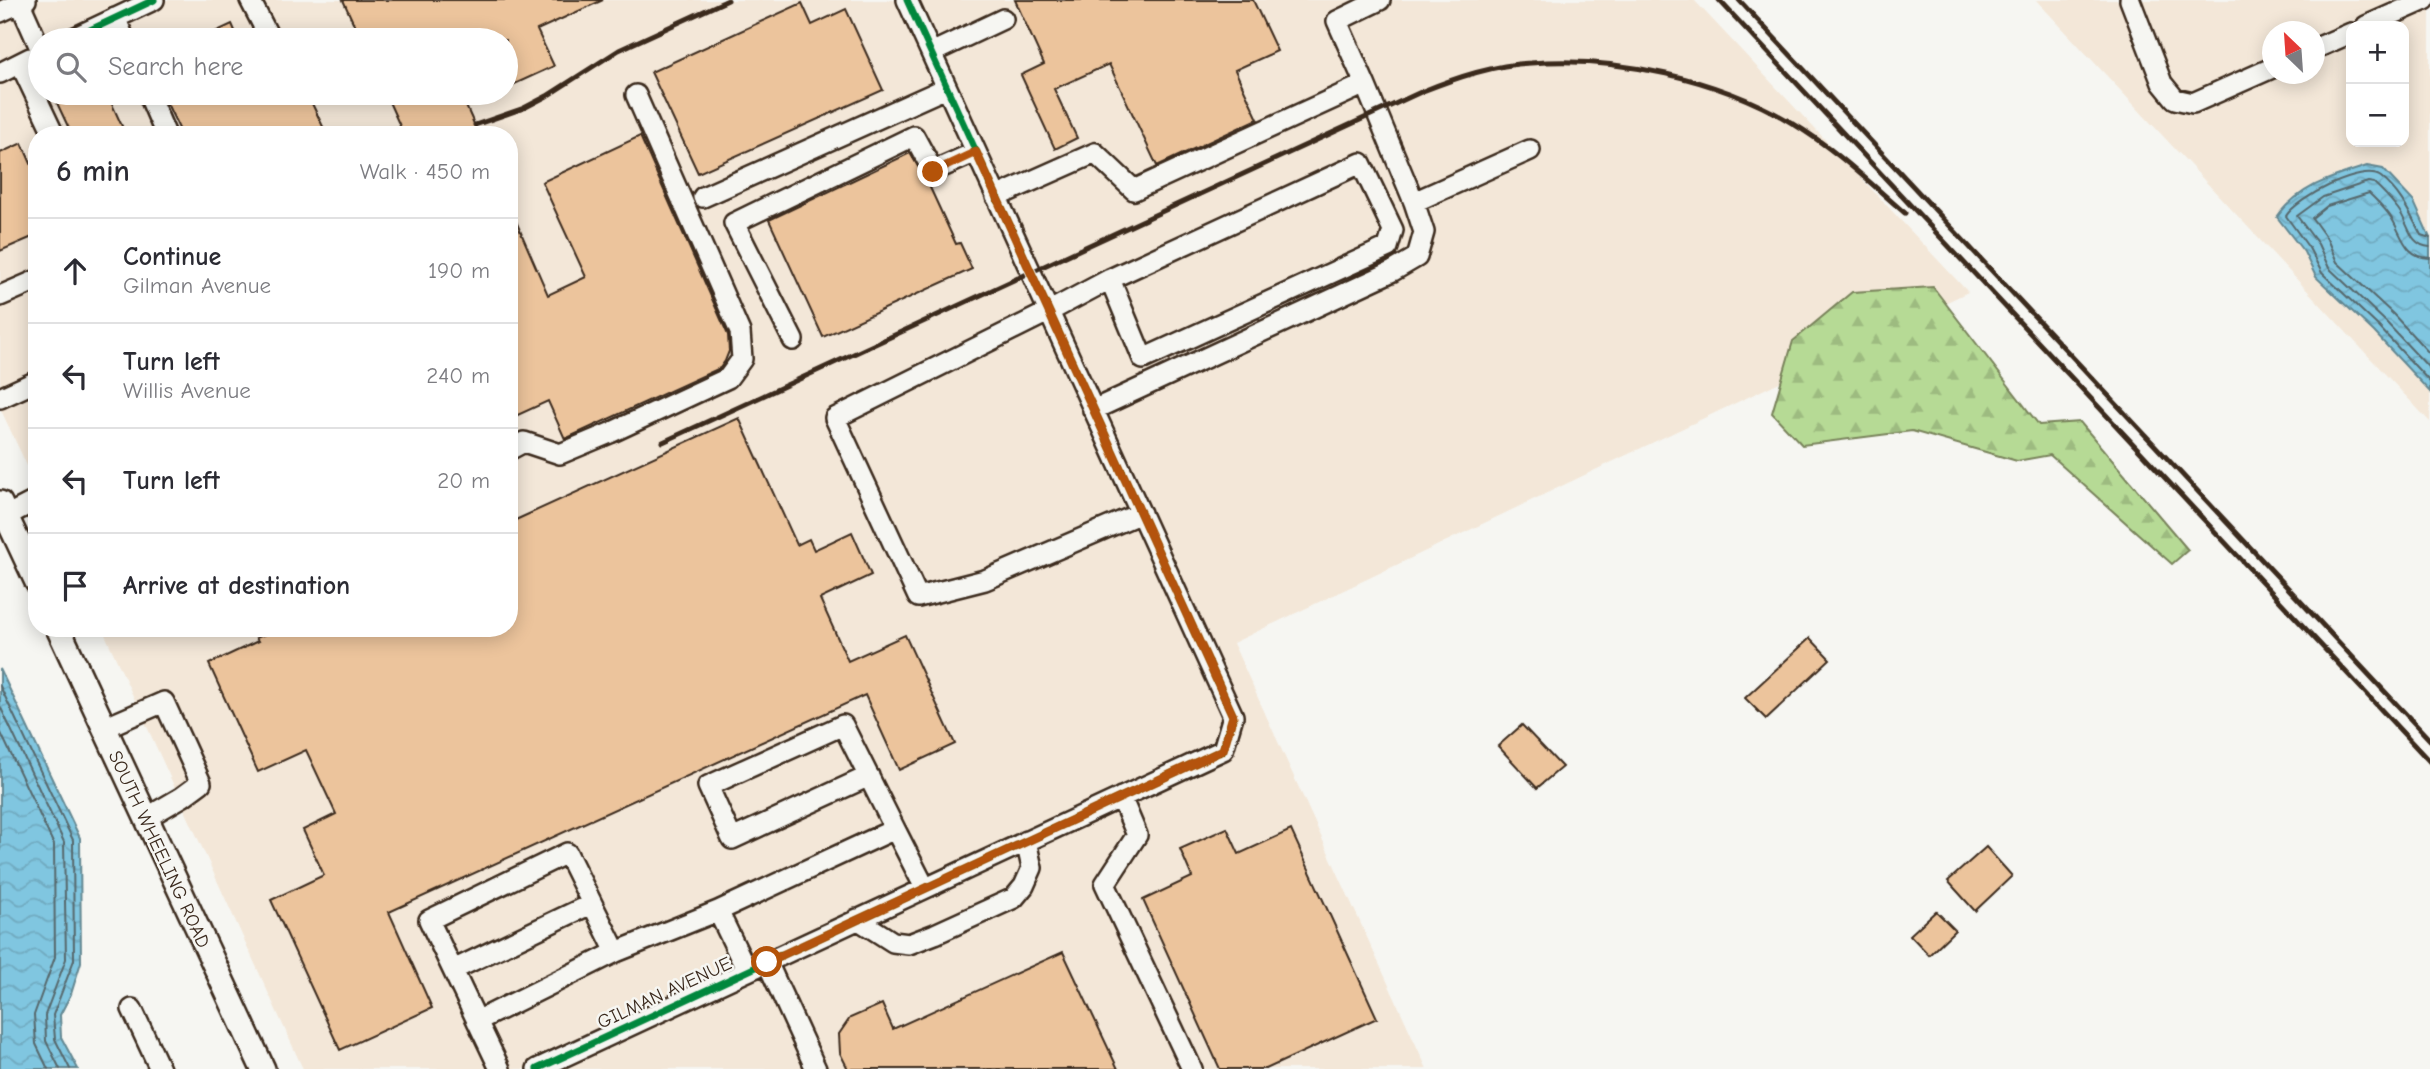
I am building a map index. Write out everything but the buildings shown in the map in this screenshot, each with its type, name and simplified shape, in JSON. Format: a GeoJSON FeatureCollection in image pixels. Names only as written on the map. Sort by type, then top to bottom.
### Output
{"type":"FeatureCollection","features":[{"type":"Feature","properties":{"kind":"main road"},"geometry":{"type":"LineString","coordinates":[[3,509],[28,563]]}},
{"type":"Feature","properties":{"kind":"main road","name":"SOUTH WHEELING ROAD"},"geometry":{"type":"LineString","coordinates":[[62,637],[263,1069]]}},
{"type":"Feature","properties":{"kind":"street"},"geometry":{"type":"LineString","coordinates":[[94,28],[154,0]]}},
{"type":"Feature","properties":{"kind":"street"},"geometry":{"type":"LineString","coordinates":[[250,0],[264,28]]}},
{"type":"Feature","properties":{"kind":"street"},"geometry":{"type":"LineString","coordinates":[[907,0],[1048,312],[1141,513],[985,580],[918,597],[835,418],[1048,312],[1110,279],[1361,163],[1392,230],[1388,247],[1143,359],[1110,279]]}},
{"type":"Feature","properties":{"kind":"street"},"geometry":{"type":"LineString","coordinates":[[1093,410],[1393,271],[1417,257],[1423,232],[1414,202],[1337,21],[1380,0]]}},
{"type":"Feature","properties":{"kind":"street"},"geometry":{"type":"LineString","coordinates":[[2130,0],[2162,83],[2175,99],[2193,103],[2262,73]]}},
{"type":"Feature","properties":{"kind":"street"},"geometry":{"type":"LineString","coordinates":[[2377,21],[2425,0]]}},
{"type":"Feature","properties":{"kind":"street"},"geometry":{"type":"LineString","coordinates":[[0,12],[23,1],[32,28]]}},
{"type":"Feature","properties":{"kind":"street"},"geometry":{"type":"LineString","coordinates":[[115,18],[120,28]]}},
{"type":"Feature","properties":{"kind":"street"},"geometry":{"type":"LineString","coordinates":[[931,53],[1003,19]]}},
{"type":"Feature","properties":{"kind":"street"},"geometry":{"type":"LineString","coordinates":[[2325,45],[2346,35]]}},
{"type":"Feature","properties":{"kind":"street"},"geometry":{"type":"LineString","coordinates":[[0,72],[28,58]]}},
{"type":"Feature","properties":{"kind":"street"},"geometry":{"type":"LineString","coordinates":[[20,63],[28,80]]}},
{"type":"Feature","properties":{"kind":"street"},"geometry":{"type":"LineString","coordinates":[[996,197],[1095,153],[1134,190],[1365,84]]}},
{"type":"Feature","properties":{"kind":"street"},"geometry":{"type":"LineString","coordinates":[[704,197],[946,88]]}},
{"type":"Feature","properties":{"kind":"street"},"geometry":{"type":"LineString","coordinates":[[518,445],[524,442],[560,454],[728,378],[742,359],[740,332],[636,95]]}},
{"type":"Feature","properties":{"kind":"street"},"geometry":{"type":"LineString","coordinates":[[40,105],[50,126]]}},
{"type":"Feature","properties":{"kind":"street"},"geometry":{"type":"LineString","coordinates":[[153,105],[162,126]]}},
{"type":"Feature","properties":{"kind":"street"},"geometry":{"type":"LineString","coordinates":[[793,340],[734,223],[914,136],[933,172],[976,152]]}},
{"type":"Feature","properties":{"kind":"street"},"geometry":{"type":"LineString","coordinates":[[1414,202],[1530,150]]}},
{"type":"Feature","properties":{"kind":"street"},"geometry":{"type":"LineString","coordinates":[[0,296],[28,284]]}},
{"type":"Feature","properties":{"kind":"street"},"geometry":{"type":"LineString","coordinates":[[0,398],[28,385]]}},
{"type":"Feature","properties":{"kind":"street"},"geometry":{"type":"LineString","coordinates":[[3,509],[28,502]]}},
{"type":"Feature","properties":{"kind":"street","name":"GILMAN AVENUE"},"geometry":{"type":"LineString","coordinates":[[537,1069],[565,1063],[747,971],[1223,750],[1233,716],[1141,513]]}},
{"type":"Feature","properties":{"kind":"street"},"geometry":{"type":"LineString","coordinates":[[104,727],[164,702],[201,783],[146,818]]}},
{"type":"Feature","properties":{"kind":"street"},"geometry":{"type":"LineString","coordinates":[[869,776],[732,839],[708,786],[843,725],[869,776],[925,888]]}},
{"type":"Feature","properties":{"kind":"street"},"geometry":{"type":"LineString","coordinates":[[1121,797],[1137,835],[1105,884],[1192,1069]]}},
{"type":"Feature","properties":{"kind":"street"},"geometry":{"type":"LineString","coordinates":[[477,1021],[616,952],[718,911],[895,828]]}},
{"type":"Feature","properties":{"kind":"street"},"geometry":{"type":"LineString","coordinates":[[858,919],[893,942],[909,944],[1014,898],[1024,886],[1032,868],[1026,841]]}},
{"type":"Feature","properties":{"kind":"street"},"geometry":{"type":"LineString","coordinates":[[499,1069],[429,920],[567,853],[616,952]]}},
{"type":"Feature","properties":{"kind":"street"},"geometry":{"type":"LineString","coordinates":[[453,970],[591,904]]}},
{"type":"Feature","properties":{"kind":"street"},"geometry":{"type":"LineString","coordinates":[[718,911],[747,971]]}},
{"type":"Feature","properties":{"kind":"street"},"geometry":{"type":"LineString","coordinates":[[767,962],[816,1069]]}},
{"type":"Feature","properties":{"kind":"street"},"geometry":{"type":"LineString","coordinates":[[132,1009],[160,1069]]}},
{"type":"Feature","properties":{"kind":"shaded area"},"geometry":{"type":"Polygon","coordinates":[[[0,0],[1694,0],[1968,292],[1233,643],[1427,1069],[303,1069],[106,637],[518,637],[518,126],[28,126],[28,468],[0,408],[0,0]]]}},
{"type":"Feature","properties":{"kind":"shaded area"},"geometry":{"type":"Polygon","coordinates":[[[2036,0],[2430,0],[2430,422],[2036,0]]]}},
{"type":"Feature","properties":{"kind":"green space"},"geometry":{"type":"Polygon","coordinates":[[[1933,287],[2039,425],[2080,422],[2188,550],[2172,564],[2050,455],[2017,461],[1912,431],[1802,445],[1772,413],[1793,341],[1852,292],[1933,287]]]}},
{"type":"Feature","properties":{"kind":"water"},"geometry":{"type":"Polygon","coordinates":[[[2367,166],[2383,169],[2414,202],[2430,238],[2430,392],[2374,332],[2316,277],[2304,252],[2277,217],[2306,190],[2367,166]]]}},
{"type":"Feature","properties":{"kind":"water"},"geometry":{"type":"Polygon","coordinates":[[[0,669],[80,838],[81,962],[71,994],[60,1015],[61,1037],[78,1069],[0,1069],[0,669]]]}},
{"type":"Feature","properties":{"kind":"railway"},"geometry":{"type":"LineString","coordinates":[[475,125],[524,108],[619,50],[728,0]]}},
{"type":"Feature","properties":{"kind":"railway"},"geometry":{"type":"LineString","coordinates":[[1719,0],[2430,762]]}},
{"type":"Feature","properties":{"kind":"railway"},"geometry":{"type":"LineString","coordinates":[[1739,0],[2430,740]]}},
{"type":"Feature","properties":{"kind":"railway"},"geometry":{"type":"LineString","coordinates":[[663,442],[1423,91],[1503,66],[1564,62],[1632,67],[1700,83],[1732,94],[1792,123],[1822,143],[1905,213]]}},
{"type":"Feature","properties":{"kind":"cycle path"},"geometry":{"type":"LineString","coordinates":[[94,28],[154,0]]}},
{"type":"Feature","properties":{"kind":"cycle path"},"geometry":{"type":"LineString","coordinates":[[537,1069],[1223,750],[1233,716],[907,0]]}},
{"type":"Feature","properties":{"kind":"route"},"geometry":{"type":"LineString","coordinates":[[767,962],[1223,750],[1233,716],[976,152],[933,172]]}}]}
